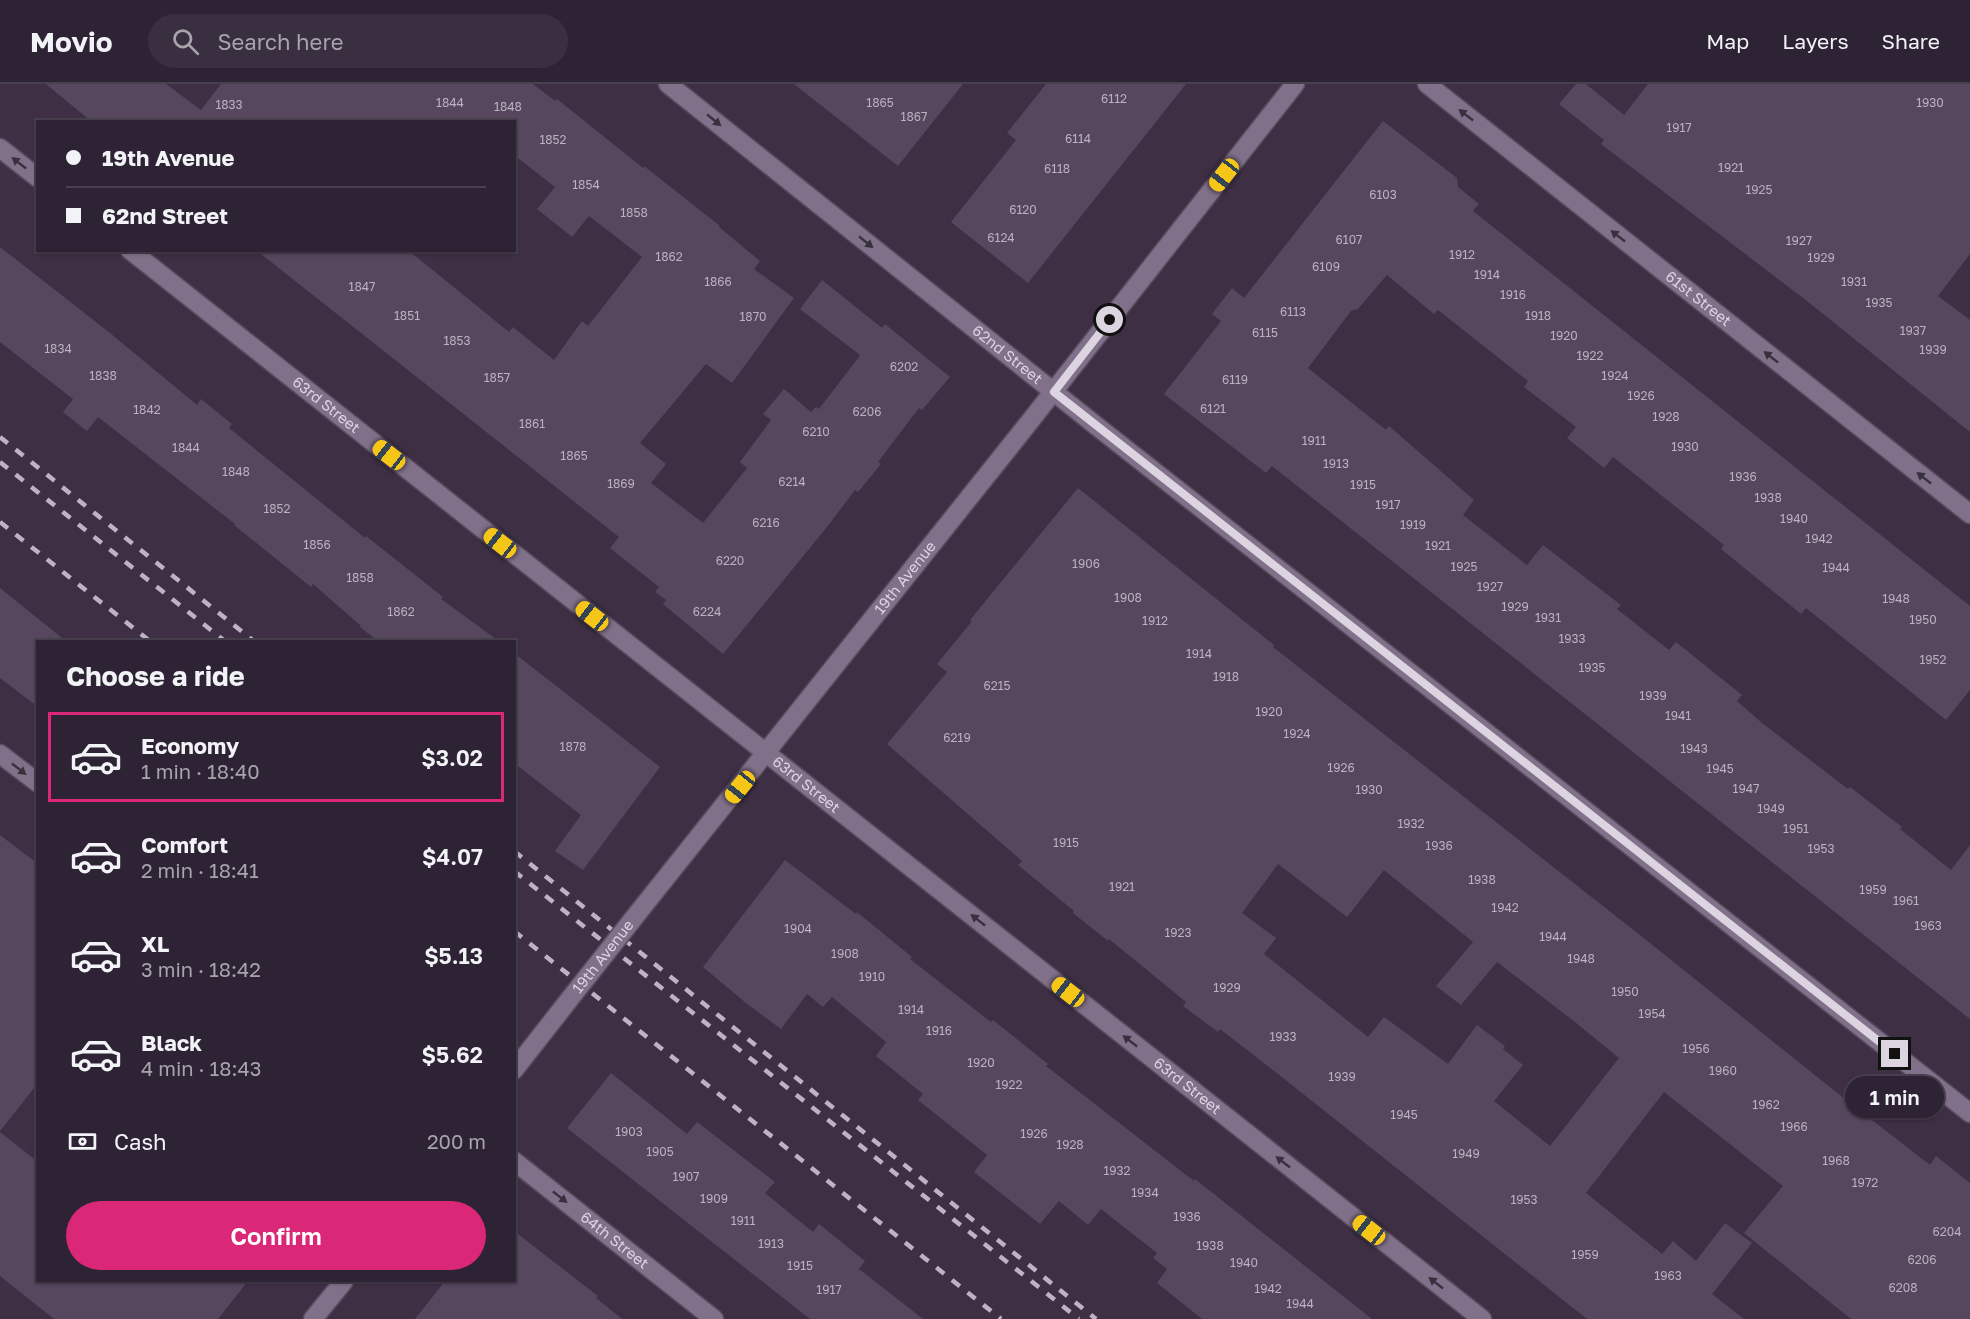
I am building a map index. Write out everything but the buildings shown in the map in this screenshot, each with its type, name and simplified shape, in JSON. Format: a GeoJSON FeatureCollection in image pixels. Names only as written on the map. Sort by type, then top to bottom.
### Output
{"type":"FeatureCollection","features":[{"type":"Feature","properties":{"kind":"street","name":"62nd Street"},"geometry":{"type":"LineString","coordinates":[[668,84],[1054,392],[1970,1113]]}},
{"type":"Feature","properties":{"kind":"street","name":"19th Avenue"},"geometry":{"type":"LineString","coordinates":[[516,1067],[1054,392],[1295,84]]}},
{"type":"Feature","properties":{"kind":"street","name":"61st Street"},"geometry":{"type":"LineString","coordinates":[[1427,84],[1970,514]]}},
{"type":"Feature","properties":{"kind":"street"},"geometry":{"type":"LineString","coordinates":[[0,148],[36,176]]}},
{"type":"Feature","properties":{"kind":"street","name":"63rd Street"},"geometry":{"type":"LineString","coordinates":[[133,252],[1482,1319]]}},
{"type":"Feature","properties":{"kind":"street"},"geometry":{"type":"LineString","coordinates":[[0,754],[36,781]]}},
{"type":"Feature","properties":{"kind":"street","name":"64th Street"},"geometry":{"type":"LineString","coordinates":[[516,1163],[714,1319]]}},
{"type":"Feature","properties":{"kind":"street"},"geometry":{"type":"LineString","coordinates":[[313,1319],[343,1282]]}},
{"type":"Feature","properties":{"kind":"railway"},"geometry":{"type":"LineString","coordinates":[[0,437],[253,640]]}},
{"type":"Feature","properties":{"kind":"railway"},"geometry":{"type":"LineString","coordinates":[[0,462],[223,640]]}},
{"type":"Feature","properties":{"kind":"railway"},"geometry":{"type":"LineString","coordinates":[[0,522],[148,640]]}},
{"type":"Feature","properties":{"kind":"railway"},"geometry":{"type":"LineString","coordinates":[[516,853],[1096,1319]]}},
{"type":"Feature","properties":{"kind":"railway"},"geometry":{"type":"LineString","coordinates":[[516,873],[1079,1319]]}},
{"type":"Feature","properties":{"kind":"railway"},"geometry":{"type":"LineString","coordinates":[[516,933],[1001,1319]]}},
{"type":"Feature","properties":{"kind":"route"},"geometry":{"type":"LineString","coordinates":[[1110,320],[1054,392],[1895,1054]]}}]}
